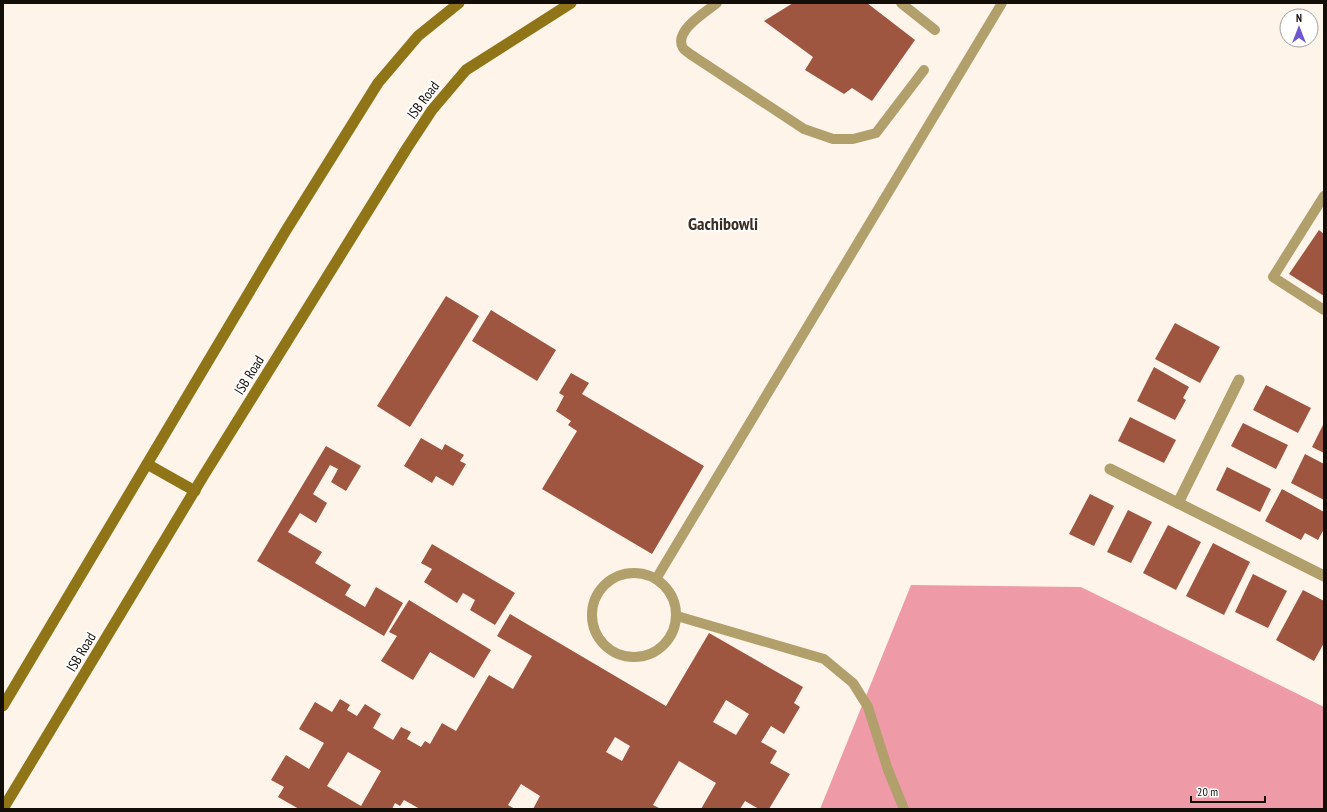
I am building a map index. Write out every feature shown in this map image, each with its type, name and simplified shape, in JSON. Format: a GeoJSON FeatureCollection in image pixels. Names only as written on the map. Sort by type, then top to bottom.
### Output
{"type":"FeatureCollection","features":[{"type":"Feature","properties":{"kind":"main road"},"geometry":{"type":"LineString","coordinates":[[3,706],[285,232],[378,84],[418,36],[459,3]]}},
{"type":"Feature","properties":{"kind":"main road","name":"ISB Road"},"geometry":{"type":"LineString","coordinates":[[3,809],[195,491],[432,110],[466,70],[571,3]]}},
{"type":"Feature","properties":{"kind":"main road"},"geometry":{"type":"LineString","coordinates":[[147,464],[195,491]]}},
{"type":"Feature","properties":{"kind":"street"},"geometry":{"type":"LineString","coordinates":[[1178,503],[1239,380]]}},
{"type":"Feature","properties":{"kind":"street"},"geometry":{"type":"LineString","coordinates":[[1110,470],[1324,576]]}},
{"type":"Feature","properties":{"kind":"lane"},"geometry":{"type":"LineString","coordinates":[[717,3],[686,28],[681,36],[682,47],[690,54],[804,129],[834,139],[853,139],[876,133],[924,70]]}},
{"type":"Feature","properties":{"kind":"lane"},"geometry":{"type":"LineString","coordinates":[[901,3],[935,30]]}},
{"type":"Feature","properties":{"kind":"lane"},"geometry":{"type":"LineString","coordinates":[[656,579],[1002,3]]}},
{"type":"Feature","properties":{"kind":"lane"},"geometry":{"type":"LineString","coordinates":[[1324,196],[1273,277],[1324,310]]}},
{"type":"Feature","properties":{"kind":"lane"},"geometry":{"type":"LineString","coordinates":[[640,573],[656,579],[665,586],[676,605],[677,616],[673,632],[663,646],[649,655],[632,657],[615,653],[602,642],[593,627],[592,611],[597,594],[608,582],[624,574],[640,573]]}},
{"type":"Feature","properties":{"kind":"lane"},"geometry":{"type":"LineString","coordinates":[[677,616],[824,659],[853,683],[868,707],[888,770],[904,809]]}},
{"type":"Feature","properties":{"kind":"shaded area"},"geometry":{"type":"Polygon","coordinates":[[[911,585],[1081,587],[1324,707],[1324,809],[820,809],[911,585]]]}},
{"type":"Feature","properties":{"kind":"building"},"geometry":{"type":"Polygon","coordinates":[[[793,3],[867,3],[915,40],[872,101],[852,88],[844,94],[805,70],[813,57],[764,21],[793,3]]]}},
{"type":"Feature","properties":{"kind":"building"},"geometry":{"type":"Polygon","coordinates":[[[1319,230],[1324,234],[1324,296],[1289,274],[1319,230]]]}},
{"type":"Feature","properties":{"kind":"building"},"geometry":{"type":"Polygon","coordinates":[[[446,296],[479,316],[410,427],[377,406],[446,296]]]}},
{"type":"Feature","properties":{"kind":"building"},"geometry":{"type":"Polygon","coordinates":[[[491,310],[556,350],[537,381],[472,341],[491,310]]]}},
{"type":"Feature","properties":{"kind":"building"},"geometry":{"type":"Polygon","coordinates":[[[1175,323],[1220,347],[1200,383],[1155,359],[1175,323]]]}},
{"type":"Feature","properties":{"kind":"building"},"geometry":{"type":"Polygon","coordinates":[[[1154,367],[1189,387],[1183,398],[1186,400],[1175,420],[1137,401],[1154,367]]]}},
{"type":"Feature","properties":{"kind":"building"},"geometry":{"type":"Polygon","coordinates":[[[571,373],[589,383],[582,394],[704,466],[652,554],[542,489],[577,431],[568,425],[571,421],[556,411],[564,396],[559,393],[571,373]]]}},
{"type":"Feature","properties":{"kind":"building"},"geometry":{"type":"Polygon","coordinates":[[[1266,385],[1311,408],[1298,433],[1253,410],[1266,385]]]}},
{"type":"Feature","properties":{"kind":"building"},"geometry":{"type":"Polygon","coordinates":[[[1130,417],[1176,440],[1164,463],[1118,441],[1130,417]]]}},
{"type":"Feature","properties":{"kind":"building"},"geometry":{"type":"Polygon","coordinates":[[[1243,423],[1288,445],[1276,469],[1231,446],[1243,423]]]}},
{"type":"Feature","properties":{"kind":"building"},"geometry":{"type":"Polygon","coordinates":[[[1324,423],[1324,453],[1312,447],[1324,423]]]}},
{"type":"Feature","properties":{"kind":"building"},"geometry":{"type":"Polygon","coordinates":[[[421,438],[442,450],[445,444],[464,455],[460,461],[466,464],[453,486],[436,476],[432,483],[404,466],[421,438]]]}},
{"type":"Feature","properties":{"kind":"building"},"geometry":{"type":"Polygon","coordinates":[[[326,446],[361,466],[346,491],[331,482],[338,469],[330,465],[313,494],[327,503],[316,523],[300,513],[288,532],[322,552],[315,563],[351,585],[345,595],[365,607],[376,587],[403,603],[384,636],[257,561],[326,446]]]}},
{"type":"Feature","properties":{"kind":"building"},"geometry":{"type":"Polygon","coordinates":[[[1305,454],[1324,464],[1324,500],[1291,483],[1305,454]]]}},
{"type":"Feature","properties":{"kind":"building"},"geometry":{"type":"Polygon","coordinates":[[[1227,467],[1271,489],[1260,512],[1216,490],[1227,467]]]}},
{"type":"Feature","properties":{"kind":"building"},"geometry":{"type":"Polygon","coordinates":[[[1282,489],[1324,512],[1324,529],[1318,540],[1305,533],[1301,540],[1265,521],[1282,489]]]}},
{"type":"Feature","properties":{"kind":"building"},"geometry":{"type":"Polygon","coordinates":[[[1090,494],[1114,506],[1094,546],[1069,534],[1090,494]]]}},
{"type":"Feature","properties":{"kind":"building"},"geometry":{"type":"Polygon","coordinates":[[[1128,510],[1152,522],[1131,563],[1107,552],[1128,510]]]}},
{"type":"Feature","properties":{"kind":"building"},"geometry":{"type":"Polygon","coordinates":[[[1168,525],[1201,542],[1176,590],[1143,573],[1168,525]]]}},
{"type":"Feature","properties":{"kind":"building"},"geometry":{"type":"Polygon","coordinates":[[[1213,543],[1250,562],[1224,615],[1186,596],[1213,543]]]}},
{"type":"Feature","properties":{"kind":"building"},"geometry":{"type":"Polygon","coordinates":[[[432,544],[515,593],[495,625],[470,610],[475,600],[463,593],[457,603],[424,582],[432,569],[421,563],[432,544]]]}},
{"type":"Feature","properties":{"kind":"building"},"geometry":{"type":"Polygon","coordinates":[[[1253,574],[1287,591],[1268,628],[1235,612],[1253,574]]]}},
{"type":"Feature","properties":{"kind":"building"},"geometry":{"type":"Polygon","coordinates":[[[1303,590],[1324,601],[1324,643],[1314,661],[1276,640],[1303,590]]]}},
{"type":"Feature","properties":{"kind":"building"},"geometry":{"type":"Polygon","coordinates":[[[409,600],[491,650],[474,678],[430,652],[413,680],[381,661],[397,636],[389,632],[409,600]]]}},
{"type":"Feature","properties":{"kind":"building"},"geometry":{"type":"Polygon","coordinates":[[[510,614],[666,706],[709,633],[803,687],[794,703],[800,707],[784,734],[771,726],[761,742],[777,751],[770,763],[790,774],[769,809],[759,809],[745,801],[740,809],[701,809],[716,783],[679,761],[653,805],[661,809],[533,809],[540,796],[521,784],[508,805],[515,809],[420,809],[404,800],[400,806],[395,803],[392,809],[299,809],[278,797],[284,787],[271,780],[286,755],[309,769],[324,743],[299,729],[315,702],[332,712],[340,699],[350,705],[347,710],[357,716],[365,704],[381,714],[373,728],[393,740],[401,727],[411,732],[407,739],[421,747],[425,741],[430,744],[442,723],[456,731],[489,675],[513,689],[532,656],[497,636],[510,614]],[[726,700],[713,722],[736,735],[749,714],[726,700]],[[615,737],[606,752],[622,761],[630,746],[615,737]],[[348,752],[327,786],[361,806],[381,771],[348,752]]]}},
{"type":"Feature","properties":{"kind":"district","name":"Gachibowli"},"geometry":{"type":"Point","coordinates":[723,223]}}]}
